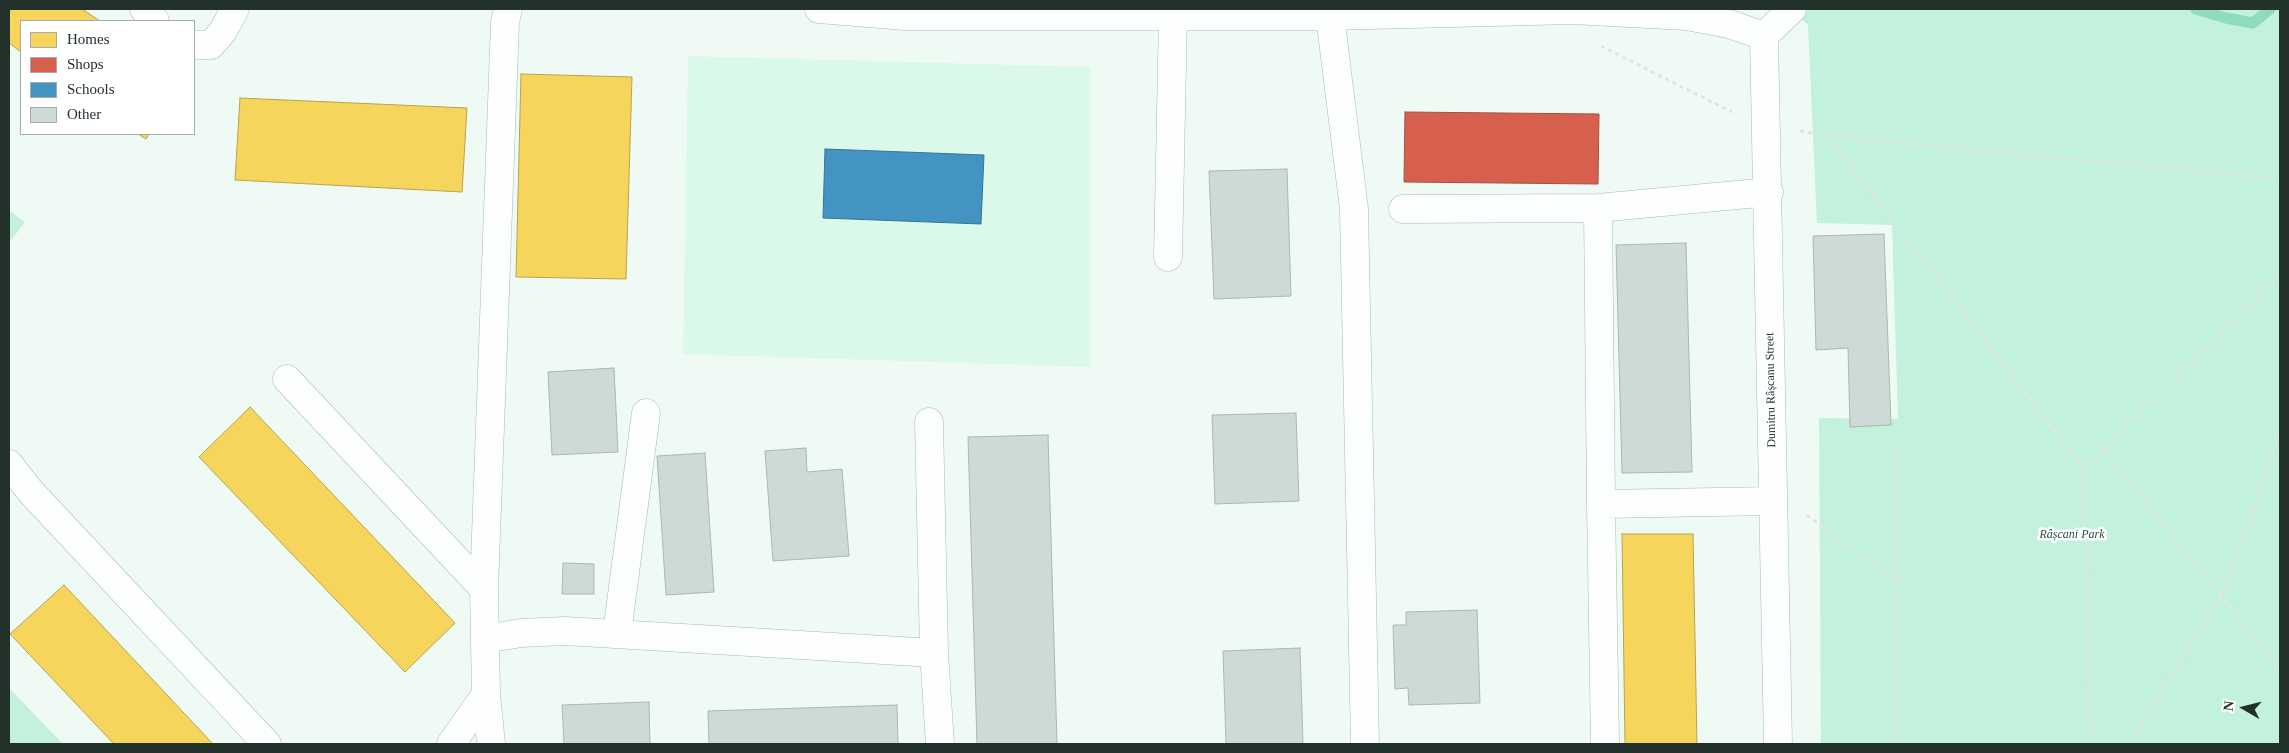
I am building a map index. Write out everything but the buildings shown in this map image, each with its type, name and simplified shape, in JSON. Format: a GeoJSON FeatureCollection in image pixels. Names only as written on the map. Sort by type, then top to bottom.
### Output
{"type":"FeatureCollection","features":[{"type":"Feature","properties":{"kind":"street"},"geometry":{"type":"LineString","coordinates":[[144,9],[154,20]]}},
{"type":"Feature","properties":{"kind":"street"},"geometry":{"type":"LineString","coordinates":[[195,45],[211,45],[223,31],[235,9]]}},
{"type":"Feature","properties":{"kind":"street"},"geometry":{"type":"LineString","coordinates":[[491,744],[486,694],[484,589],[504,22],[508,9]]}},
{"type":"Feature","properties":{"kind":"street"},"geometry":{"type":"LineString","coordinates":[[818,9],[905,16],[1330,16],[1572,10],[1687,16],[1729,24],[1764,36],[1792,9]]}},
{"type":"Feature","properties":{"kind":"street"},"geometry":{"type":"LineString","coordinates":[[1168,257],[1173,16]]}},
{"type":"Feature","properties":{"kind":"street"},"geometry":{"type":"LineString","coordinates":[[1330,16],[1354,209],[1364,744]]}},
{"type":"Feature","properties":{"kind":"street","name":"Dumitru Râșcanu Street"},"geometry":{"type":"LineString","coordinates":[[1764,36],[1778,744]]}},
{"type":"Feature","properties":{"kind":"street"},"geometry":{"type":"LineString","coordinates":[[1403,209],[1598,208],[1768,192]]}},
{"type":"Feature","properties":{"kind":"street"},"geometry":{"type":"LineString","coordinates":[[1598,208],[1604,744]]}},
{"type":"Feature","properties":{"kind":"street"},"geometry":{"type":"LineString","coordinates":[[287,379],[484,589]]}},
{"type":"Feature","properties":{"kind":"street"},"geometry":{"type":"LineString","coordinates":[[617,634],[646,413]]}},
{"type":"Feature","properties":{"kind":"street"},"geometry":{"type":"LineString","coordinates":[[929,422],[934,653],[940,744]]}},
{"type":"Feature","properties":{"kind":"street"},"geometry":{"type":"LineString","coordinates":[[10,472],[268,744]]}},
{"type":"Feature","properties":{"kind":"street"},"geometry":{"type":"LineString","coordinates":[[1602,504],[1772,501]]}},
{"type":"Feature","properties":{"kind":"street"},"geometry":{"type":"LineString","coordinates":[[485,639],[521,633],[564,631],[934,653]]}},
{"type":"Feature","properties":{"kind":"street"},"geometry":{"type":"LineString","coordinates":[[451,744],[486,694]]}},
{"type":"Feature","properties":{"kind":"path"},"geometry":{"type":"LineString","coordinates":[[1572,10],[1590,41],[1747,120],[1766,126],[1829,136],[2280,179]]}},
{"type":"Feature","properties":{"kind":"path"},"geometry":{"type":"LineString","coordinates":[[1829,136],[2084,469],[2091,744]]}},
{"type":"Feature","properties":{"kind":"path"},"geometry":{"type":"LineString","coordinates":[[2084,469],[2253,303],[2280,273]]}},
{"type":"Feature","properties":{"kind":"path"},"geometry":{"type":"LineString","coordinates":[[2130,744],[2221,596],[2247,533],[2280,428]]}},
{"type":"Feature","properties":{"kind":"path"},"geometry":{"type":"LineString","coordinates":[[1896,448],[1897,744]]}},
{"type":"Feature","properties":{"kind":"path"},"geometry":{"type":"LineString","coordinates":[[2104,449],[2280,670]]}},
{"type":"Feature","properties":{"kind":"path"},"geometry":{"type":"LineString","coordinates":[[1799,510],[1896,582]]}},
{"type":"Feature","properties":{"kind":"shaded area"},"geometry":{"type":"Polygon","coordinates":[[[688,56],[1090,67],[1090,367],[683,354],[688,56]]]}},
{"type":"Feature","properties":{"kind":"green space","name":"Râșcani Park"},"geometry":{"type":"Polygon","coordinates":[[[1790,9],[2280,9],[2280,744],[1821,744],[1819,418],[1898,419],[1892,225],[1817,223],[1808,25],[1790,9]]]}},
{"type":"Feature","properties":{"kind":"green space"},"geometry":{"type":"Polygon","coordinates":[[[9,210],[25,222],[9,243],[9,210]]]}},
{"type":"Feature","properties":{"kind":"green space"},"geometry":{"type":"Polygon","coordinates":[[[9,688],[63,744],[9,744],[9,688]]]}},
{"type":"Feature","properties":{"kind":"waterway"},"geometry":{"type":"LineString","coordinates":[[2196,9],[2226,18],[2253,23],[2270,9]]}}]}
